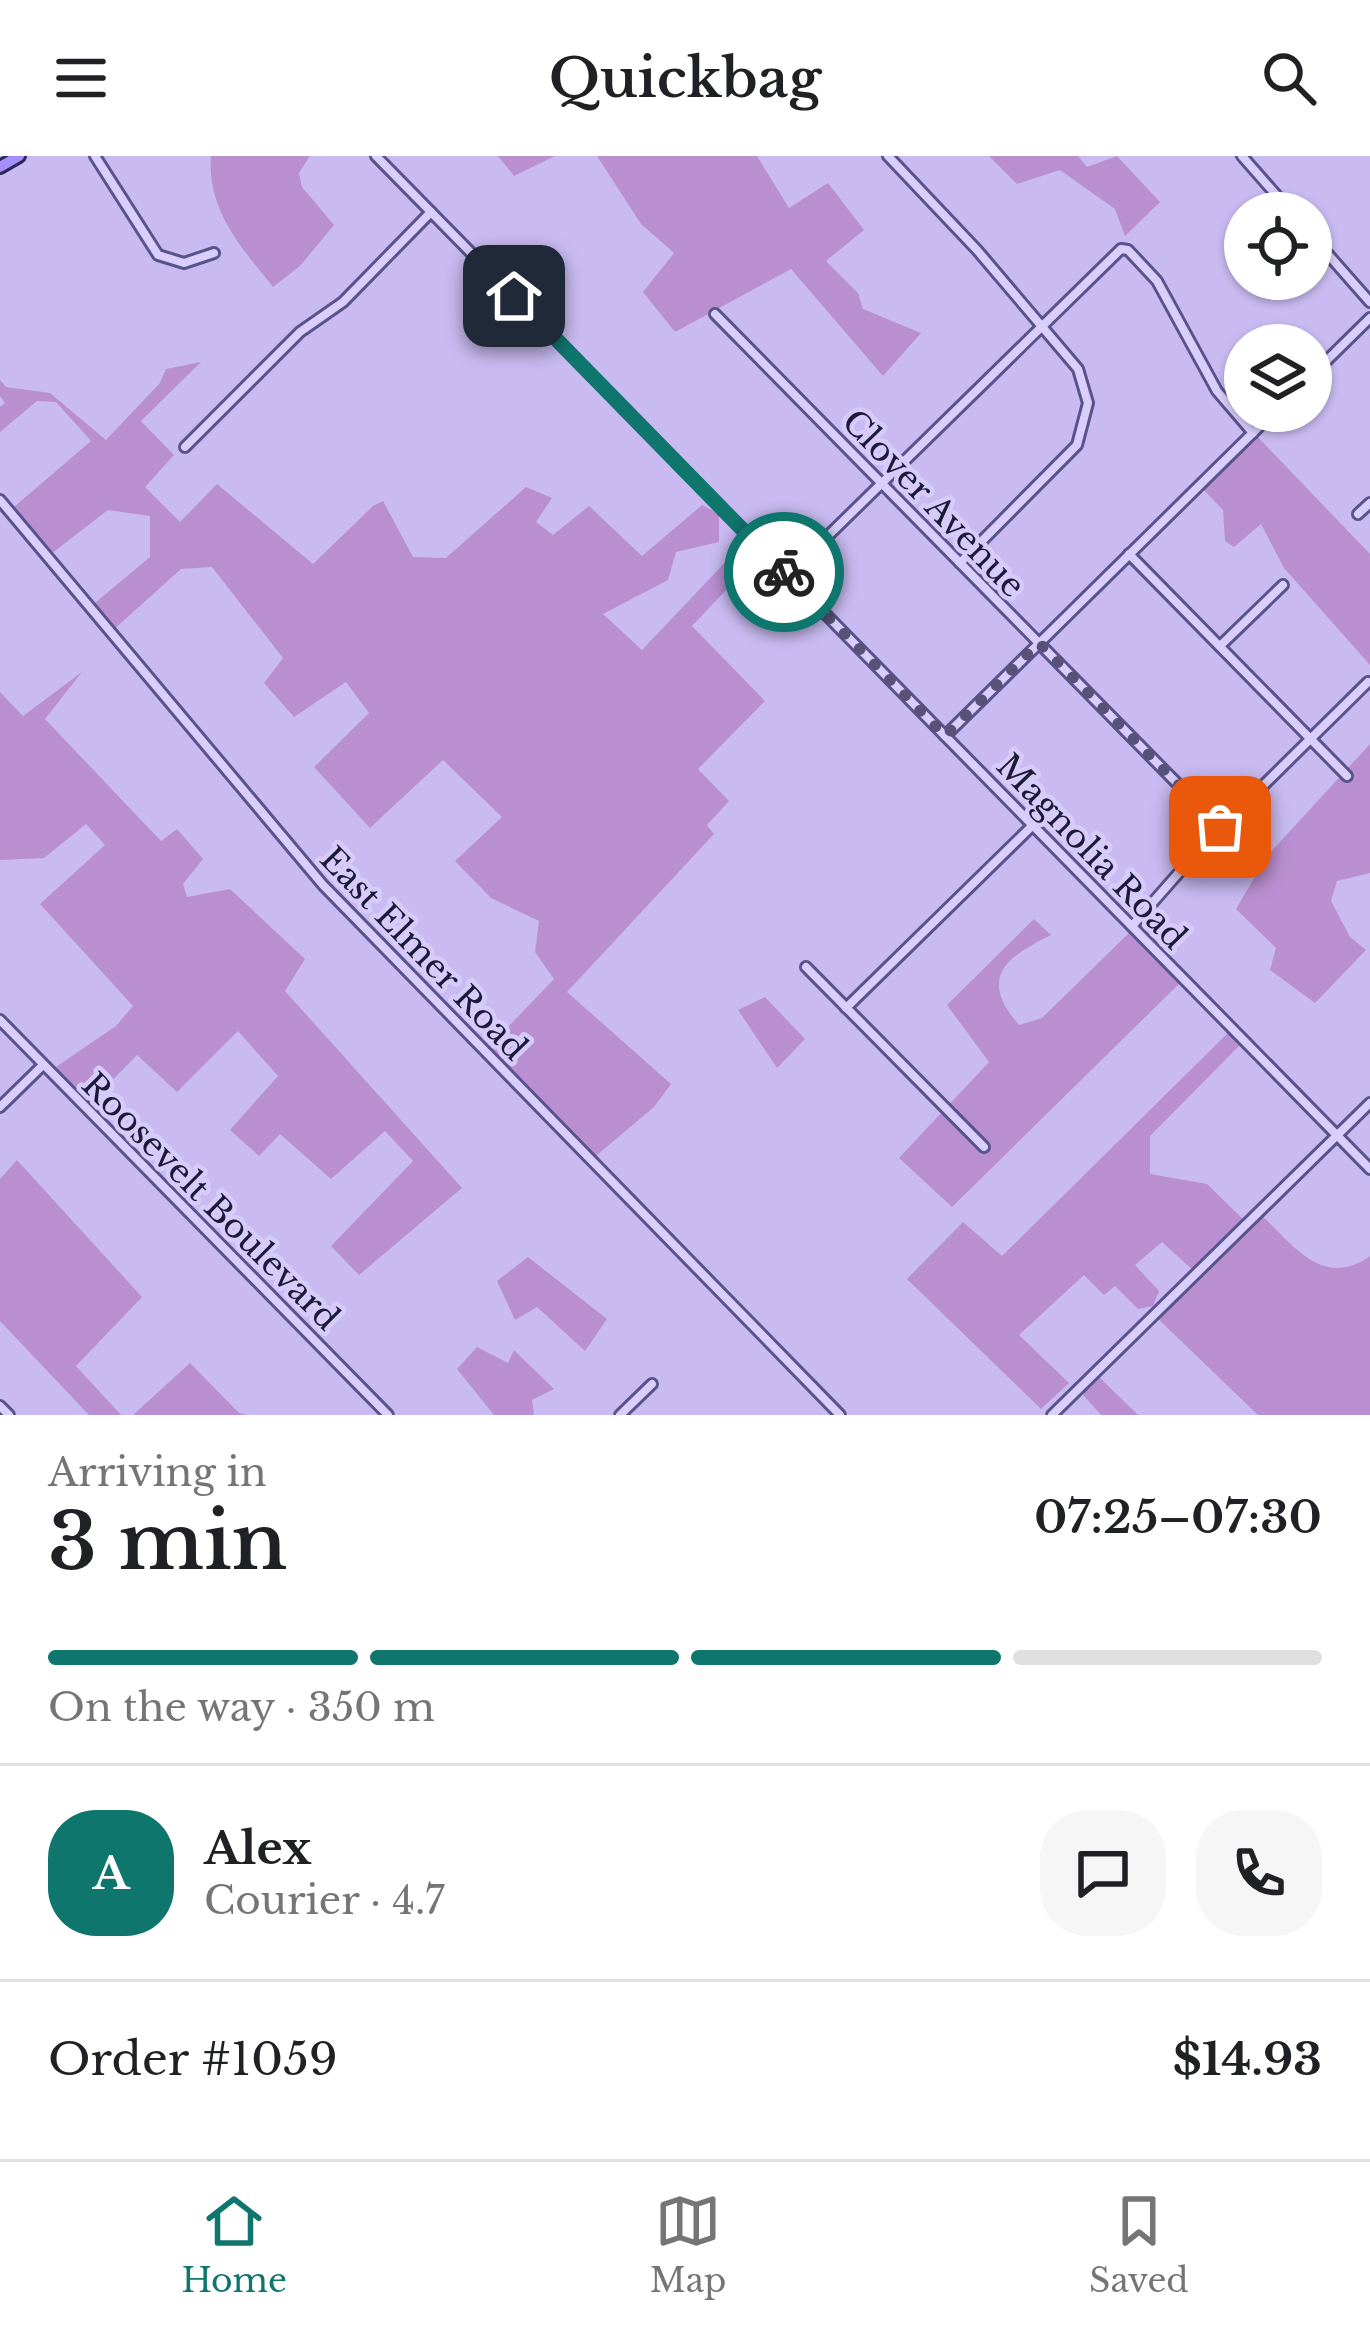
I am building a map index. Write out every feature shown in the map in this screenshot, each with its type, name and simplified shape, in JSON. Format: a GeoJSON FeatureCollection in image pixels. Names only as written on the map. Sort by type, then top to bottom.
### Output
{"type":"FeatureCollection","features":[{"type":"Feature","properties":{"kind":"main road"},"geometry":{"type":"LineString","coordinates":[[0,166],[20,156]]}},
{"type":"Feature","properties":{"kind":"street"},"geometry":{"type":"LineString","coordinates":[[95,156],[158,255],[184,263],[214,253]]}},
{"type":"Feature","properties":{"kind":"street","name":"Magnolia Road"},"geometry":{"type":"LineString","coordinates":[[376,156],[1370,1169]]}},
{"type":"Feature","properties":{"kind":"street"},"geometry":{"type":"LineString","coordinates":[[888,156],[977,250],[1067,354],[1084,381],[1088,412],[1082,437],[1054,472],[960,562]]}},
{"type":"Feature","properties":{"kind":"street"},"geometry":{"type":"LineString","coordinates":[[1242,156],[1274,192]]}},
{"type":"Feature","properties":{"kind":"street"},"geometry":{"type":"LineString","coordinates":[[185,447],[300,332],[339,306],[431,212]]}},
{"type":"Feature","properties":{"kind":"street"},"geometry":{"type":"LineString","coordinates":[[788,575],[1118,251],[1128,250],[1157,281],[1217,391],[1253,433],[945,736]]}},
{"type":"Feature","properties":{"kind":"street"},"geometry":{"type":"LineString","coordinates":[[1332,259],[1370,302]]}},
{"type":"Feature","properties":{"kind":"street","name":"Clover Avenue"},"geometry":{"type":"LineString","coordinates":[[716,314],[1220,827]]}},
{"type":"Feature","properties":{"kind":"street"},"geometry":{"type":"LineString","coordinates":[[1332,355],[1370,318]]}},
{"type":"Feature","properties":{"kind":"street","name":"East Elmer Road"},"geometry":{"type":"LineString","coordinates":[[0,500],[323,885],[840,1415]]}},
{"type":"Feature","properties":{"kind":"street"},"geometry":{"type":"LineString","coordinates":[[1358,514],[1370,502]]}},
{"type":"Feature","properties":{"kind":"street"},"geometry":{"type":"LineString","coordinates":[[1130,554],[1347,776]]}},
{"type":"Feature","properties":{"kind":"street"},"geometry":{"type":"LineString","coordinates":[[1220,646],[1282,585]]}},
{"type":"Feature","properties":{"kind":"street"},"geometry":{"type":"LineString","coordinates":[[1132,926],[1220,827],[1368,682]]}},
{"type":"Feature","properties":{"kind":"street"},"geometry":{"type":"LineString","coordinates":[[846,1008],[1033,825]]}},
{"type":"Feature","properties":{"kind":"street"},"geometry":{"type":"LineString","coordinates":[[806,967],[984,1147]]}},
{"type":"Feature","properties":{"kind":"street","name":"Roosevelt Boulevard"},"geometry":{"type":"LineString","coordinates":[[0,1020],[388,1415]]}},
{"type":"Feature","properties":{"kind":"street"},"geometry":{"type":"LineString","coordinates":[[0,1107],[44,1065]]}},
{"type":"Feature","properties":{"kind":"street"},"geometry":{"type":"LineString","coordinates":[[1052,1415],[1370,1103]]}},
{"type":"Feature","properties":{"kind":"street"},"geometry":{"type":"LineString","coordinates":[[620,1415],[652,1384]]}},
{"type":"Feature","properties":{"kind":"street"},"geometry":{"type":"LineString","coordinates":[[0,1406],[9,1415]]}},
{"type":"Feature","properties":{"kind":"shaded area"},"geometry":{"type":"Polygon","coordinates":[[[211,156],[310,156],[299,173],[302,187],[334,225],[300,266],[273,287],[220,211],[211,156]]]}},
{"type":"Feature","properties":{"kind":"shaded area"},"geometry":{"type":"Polygon","coordinates":[[[498,156],[555,156],[514,176],[498,156]]]}},
{"type":"Feature","properties":{"kind":"shaded area"},"geometry":{"type":"Polygon","coordinates":[[[597,156],[757,156],[789,208],[828,183],[864,230],[826,261],[858,293],[863,309],[921,333],[883,376],[791,269],[675,332],[643,292],[674,253],[641,224],[597,156]]]}},
{"type":"Feature","properties":{"kind":"shaded area"},"geometry":{"type":"Polygon","coordinates":[[[989,156],[1078,156],[1087,167],[1117,156],[1160,202],[1125,236],[1115,209],[1060,170],[1017,184],[989,156]]]}},
{"type":"Feature","properties":{"kind":"shaded area"},"geometry":{"type":"Polygon","coordinates":[[[201,362],[141,421],[174,455],[145,487],[180,522],[217,484],[313,564],[383,501],[413,557],[446,558],[526,487],[552,498],[536,522],[553,535],[589,506],[642,556],[702,505],[719,514],[719,542],[676,552],[668,580],[603,614],[642,650],[749,537],[763,551],[692,626],[765,701],[698,769],[729,801],[707,825],[714,834],[567,992],[671,1084],[654,1107],[591,1160],[484,1052],[554,979],[535,952],[539,921],[491,898],[455,861],[502,817],[443,760],[370,828],[314,767],[369,713],[346,682],[294,717],[264,683],[283,658],[212,567],[181,569],[111,632],[90,607],[150,557],[150,516],[108,510],[47,557],[8,512],[91,441],[56,402],[37,401],[0,432],[0,407],[5,403],[0,380],[6,387],[50,393],[106,440],[160,383],[166,369],[201,362]]]}},
{"type":"Feature","properties":{"kind":"shaded area"},"geometry":{"type":"Polygon","coordinates":[[[1253,432],[1370,554],[1370,665],[1284,568],[1261,524],[1234,547],[1225,541],[1223,510],[1198,484],[1253,432]]]}},
{"type":"Feature","properties":{"kind":"shaded area"},"geometry":{"type":"Polygon","coordinates":[[[82,672],[45,719],[161,841],[177,829],[203,859],[183,884],[187,897],[230,889],[305,959],[285,991],[462,1188],[359,1275],[331,1246],[413,1161],[385,1131],[331,1179],[280,1134],[259,1156],[230,1130],[278,1076],[238,1031],[177,1092],[137,1055],[86,1107],[50,1071],[116,1026],[133,1006],[40,904],[105,845],[86,824],[44,858],[0,860],[0,692],[23,716],[82,672]]]}},
{"type":"Feature","properties":{"kind":"shaded area"},"geometry":{"type":"Polygon","coordinates":[[[1370,744],[1370,873],[1337,881],[1331,901],[1350,937],[1366,950],[1315,1003],[1270,970],[1276,948],[1236,909],[1267,856],[1370,744]]]}},
{"type":"Feature","properties":{"kind":"shaded area"},"geometry":{"type":"Polygon","coordinates":[[[1034,919],[1051,935],[1010,960],[999,981],[1000,994],[1019,1025],[1042,1018],[1134,928],[1184,979],[952,1207],[899,1158],[989,1062],[947,1005],[1034,919]]]}},
{"type":"Feature","properties":{"kind":"shaded area"},"geometry":{"type":"Polygon","coordinates":[[[765,997],[805,1039],[777,1068],[738,1010],[765,997]]]}},
{"type":"Feature","properties":{"kind":"shaded area"},"geometry":{"type":"Polygon","coordinates":[[[1233,1028],[1245,1040],[1150,1136],[1150,1174],[1207,1184],[1247,1223],[1259,1213],[1296,1249],[1323,1266],[1353,1265],[1370,1256],[1370,1415],[1258,1415],[1154,1315],[1196,1273],[1162,1242],[1135,1265],[1159,1291],[1153,1306],[1138,1309],[1115,1286],[1104,1295],[1084,1275],[1019,1335],[1069,1383],[1041,1409],[907,1279],[963,1222],[1002,1256],[1233,1028]]]}},
{"type":"Feature","properties":{"kind":"shaded area"},"geometry":{"type":"Polygon","coordinates":[[[17,1160],[142,1297],[76,1366],[121,1415],[89,1415],[0,1321],[0,1179],[17,1160]]]}},
{"type":"Feature","properties":{"kind":"shaded area"},"geometry":{"type":"Polygon","coordinates":[[[528,1257],[607,1319],[585,1351],[537,1307],[515,1320],[497,1281],[528,1257]]]}},
{"type":"Feature","properties":{"kind":"shaded area"},"geometry":{"type":"Polygon","coordinates":[[[477,1347],[508,1363],[514,1350],[554,1389],[532,1400],[534,1415],[494,1415],[457,1369],[477,1347]]]}},
{"type":"Feature","properties":{"kind":"shaded area"},"geometry":{"type":"Polygon","coordinates":[[[190,1363],[239,1413],[248,1415],[133,1415],[190,1363]]]}},
{"type":"Feature","properties":{"kind":"shaded area"},"geometry":{"type":"Polygon","coordinates":[[[1095,1373],[1138,1415],[1101,1415],[1083,1395],[1095,1373]]]}},
{"type":"Feature","properties":{"kind":"way so far"},"geometry":{"type":"LineString","coordinates":[[784,572],[945,736],[1039,643],[1220,827]]}},
{"type":"Feature","properties":{"kind":"route"},"geometry":{"type":"LineString","coordinates":[[514,296],[784,572]]}}]}
